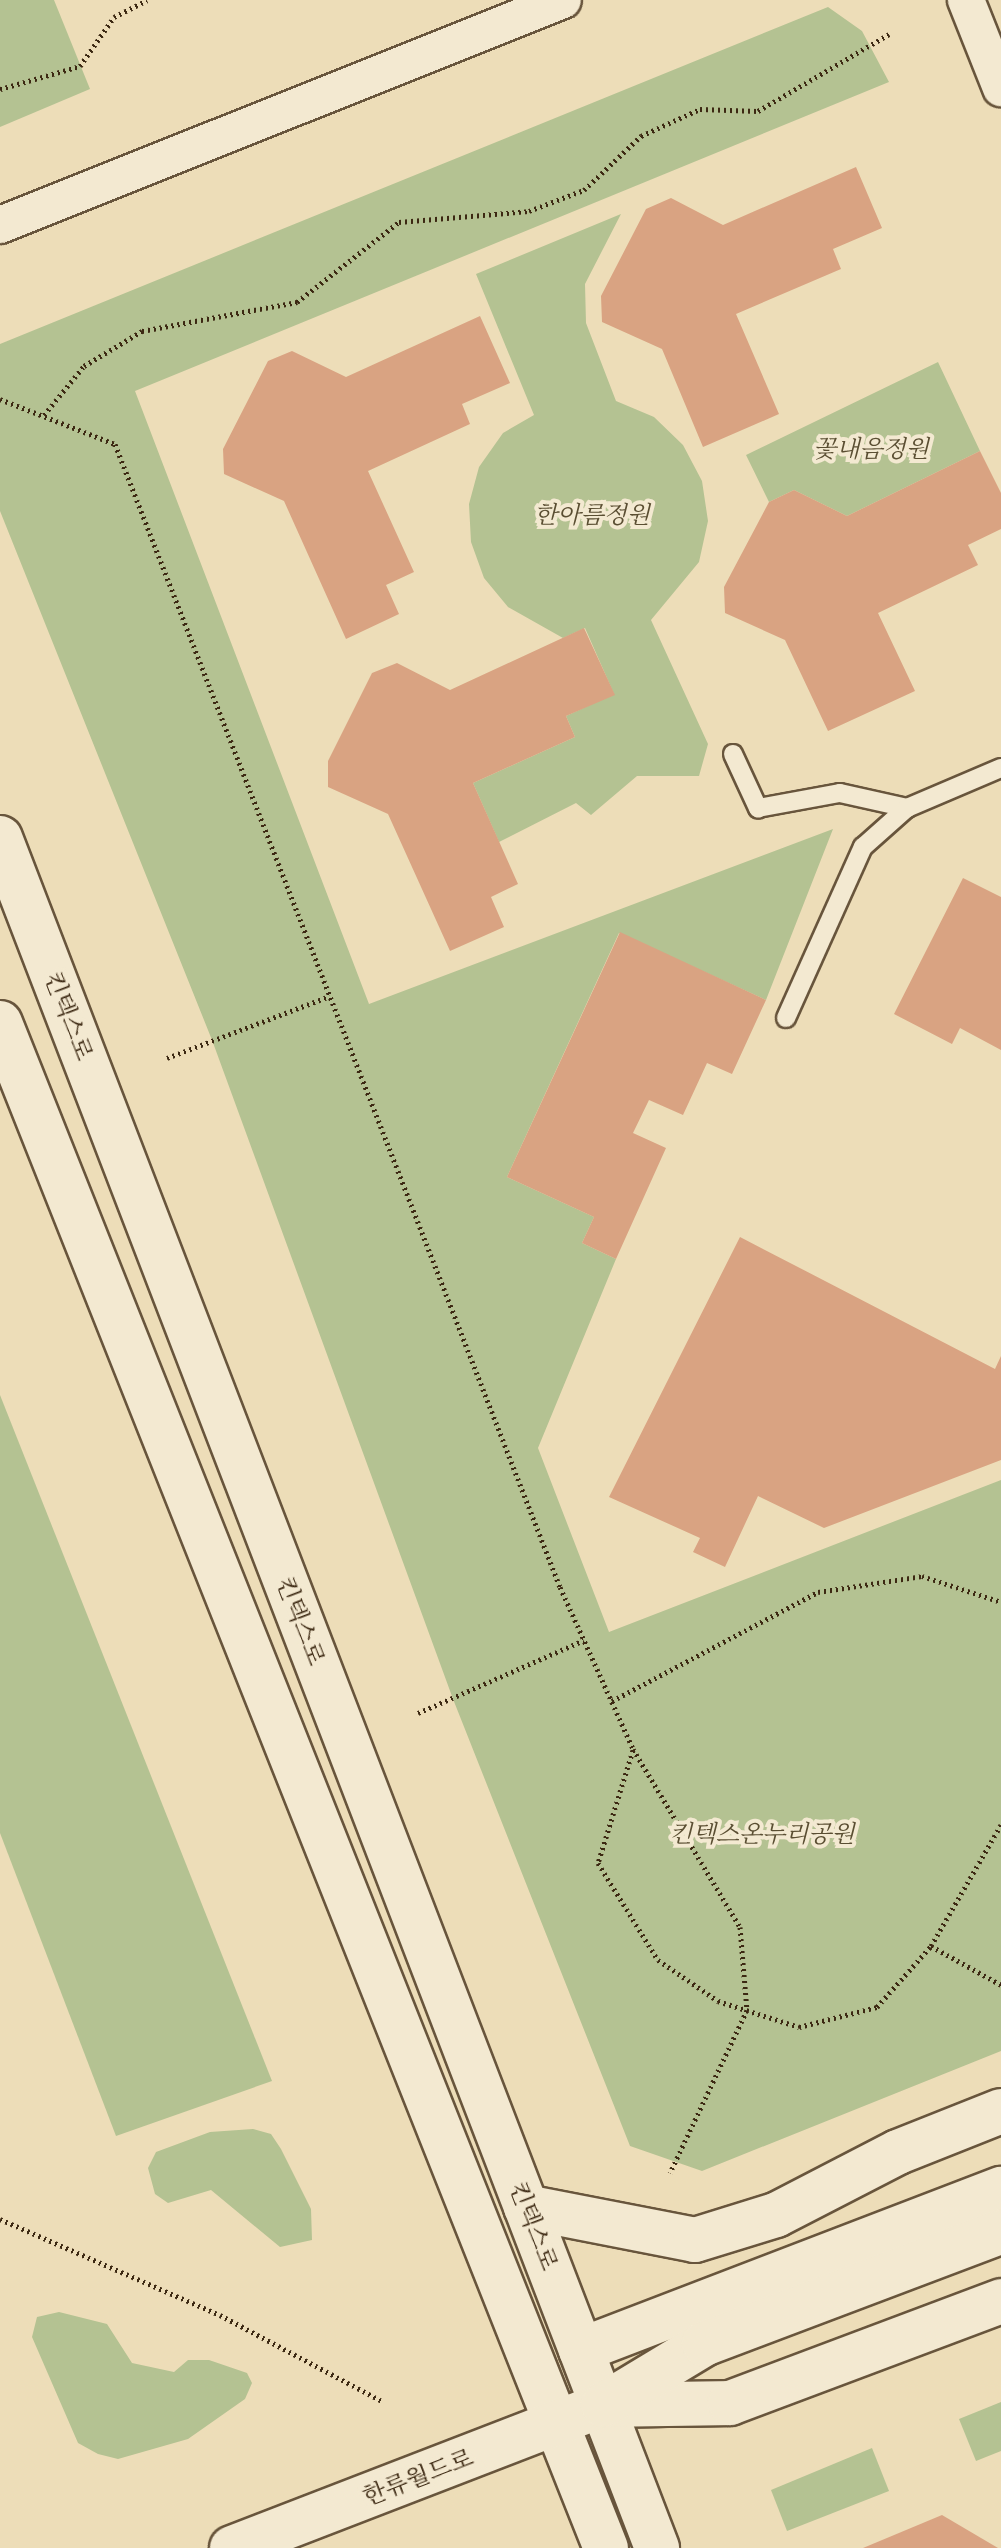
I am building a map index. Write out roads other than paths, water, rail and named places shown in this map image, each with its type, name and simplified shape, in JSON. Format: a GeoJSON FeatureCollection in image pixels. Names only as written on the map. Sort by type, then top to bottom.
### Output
{"type":"FeatureCollection","features":[{"type":"Feature","properties":{"kind":"main road","name":"킨텍스로"},"geometry":{"type":"LineString","coordinates":[[0,838],[657,2548]]}},
{"type":"Feature","properties":{"kind":"main road"},"geometry":{"type":"LineString","coordinates":[[0,1023],[606,2548]]}},
{"type":"Feature","properties":{"kind":"main road"},"geometry":{"type":"LineString","coordinates":[[526,2207],[695,2240],[776,2215],[898,2152],[1001,2111]]}},
{"type":"Feature","properties":{"kind":"main road"},"geometry":{"type":"LineString","coordinates":[[581,2350],[1001,2189]]}},
{"type":"Feature","properties":{"kind":"main road"},"geometry":{"type":"LineString","coordinates":[[603,2405],[704,2344],[1001,2232]]}},
{"type":"Feature","properties":{"kind":"main road"},"geometry":{"type":"LineString","coordinates":[[603,2405],[730,2403],[1001,2301]]}},
{"type":"Feature","properties":{"kind":"main road","name":"한류월드로"},"geometry":{"type":"LineString","coordinates":[[232,2548],[603,2405]]}},
{"type":"Feature","properties":{"kind":"street"},"geometry":{"type":"LineString","coordinates":[[0,225],[563,0]]}},
{"type":"Feature","properties":{"kind":"street"},"geometry":{"type":"LineString","coordinates":[[966,0],[1001,88]]}},
{"type":"Feature","properties":{"kind":"lane"},"geometry":{"type":"LineString","coordinates":[[733,754],[758,808],[840,793],[907,808]]}},
{"type":"Feature","properties":{"kind":"lane"},"geometry":{"type":"LineString","coordinates":[[786,1018],[863,847],[907,808],[1001,768]]}},
{"type":"Feature","properties":{"kind":"park label","name":"꽃내음정원"},"geometry":{"type":"Point","coordinates":[871,449]}},
{"type":"Feature","properties":{"kind":"park label","name":"한아름정원"},"geometry":{"type":"Point","coordinates":[592,515]}},
{"type":"Feature","properties":{"kind":"park label","name":"킨텍스온누리공원"},"geometry":{"type":"Point","coordinates":[762,1834]}}]}
